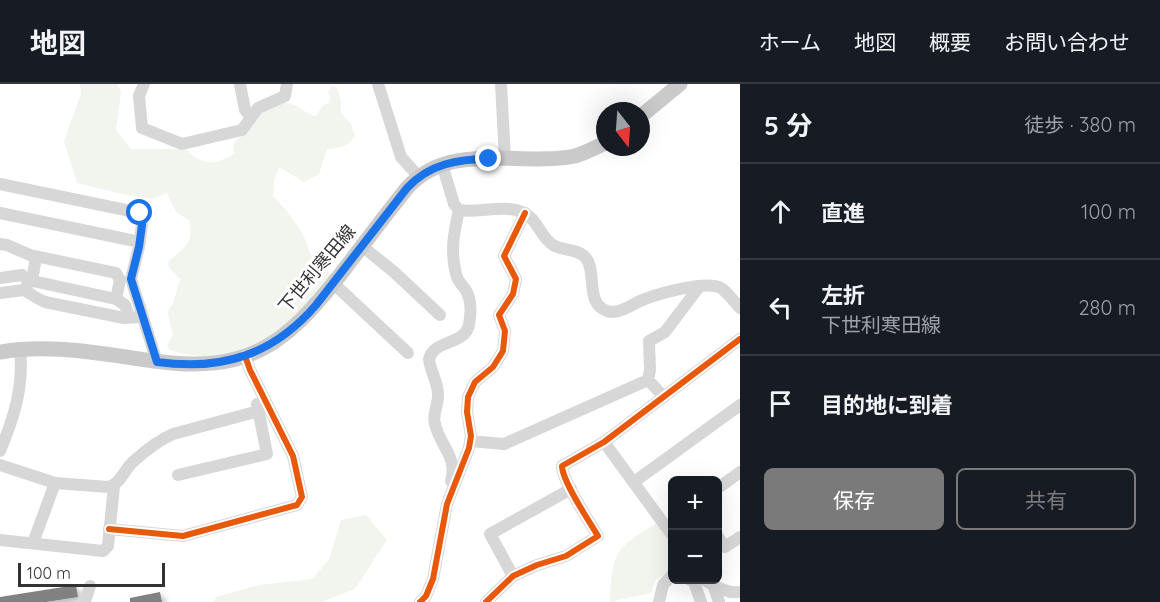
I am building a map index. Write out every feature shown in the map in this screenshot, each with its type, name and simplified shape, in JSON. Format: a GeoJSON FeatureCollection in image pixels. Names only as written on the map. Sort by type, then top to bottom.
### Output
{"type":"FeatureCollection","features":[{"type":"Feature","properties":{"kind":"main road"},"geometry":{"type":"LineString","coordinates":[[650,108],[678,85]]}},
{"type":"Feature","properties":{"kind":"main road","name":"下世利寒田線"},"geometry":{"type":"LineString","coordinates":[[0,352],[69,350],[183,365],[247,363],[305,317],[407,188],[419,177],[442,165],[465,159],[568,157],[596,148]]}},
{"type":"Feature","properties":{"kind":"street"},"geometry":{"type":"LineString","coordinates":[[144,84],[139,96],[142,128],[177,143],[188,143],[242,130],[258,108],[285,96],[287,84]]}},
{"type":"Feature","properties":{"kind":"street"},"geometry":{"type":"LineString","coordinates":[[240,84],[245,110],[250,116]]}},
{"type":"Feature","properties":{"kind":"street"},"geometry":{"type":"LineString","coordinates":[[378,84],[401,157],[419,177]]}},
{"type":"Feature","properties":{"kind":"street"},"geometry":{"type":"LineString","coordinates":[[501,84],[505,159]]}},
{"type":"Feature","properties":{"kind":"street"},"geometry":{"type":"LineString","coordinates":[[442,165],[454,204],[459,210],[483,212],[504,208],[525,213],[552,244],[580,253],[586,258],[590,265],[593,293],[598,305],[604,311],[615,312],[654,296],[699,286],[718,287],[740,308]]}},
{"type":"Feature","properties":{"kind":"street"},"geometry":{"type":"LineString","coordinates":[[0,184],[140,213],[142,225],[140,242],[131,279],[135,317]]}},
{"type":"Feature","properties":{"kind":"street"},"geometry":{"type":"LineString","coordinates":[[446,510],[443,498],[452,480],[454,466],[435,424],[438,392],[429,362],[434,350],[462,337],[469,325],[469,298],[456,276],[452,250],[459,210]]}},
{"type":"Feature","properties":{"kind":"street"},"geometry":{"type":"LineString","coordinates":[[0,213],[140,242]]}},
{"type":"Feature","properties":{"kind":"street"},"geometry":{"type":"LineString","coordinates":[[420,602],[426,596],[433,579],[437,548],[444,527],[446,510],[470,441],[468,398],[475,382],[493,367],[503,351],[505,331],[499,315],[515,289],[516,279],[504,256],[525,213]]}},
{"type":"Feature","properties":{"kind":"street"},"geometry":{"type":"LineString","coordinates":[[0,244],[36,257],[116,273],[120,280],[116,298]]}},
{"type":"Feature","properties":{"kind":"street"},"geometry":{"type":"LineString","coordinates":[[362,246],[440,315]]}},
{"type":"Feature","properties":{"kind":"street"},"geometry":{"type":"LineString","coordinates":[[27,285],[33,275],[36,257]]}},
{"type":"Feature","properties":{"kind":"street"},"geometry":{"type":"LineString","coordinates":[[0,278],[22,275],[37,298],[45,302],[135,317]]}},
{"type":"Feature","properties":{"kind":"street"},"geometry":{"type":"LineString","coordinates":[[333,283],[408,353]]}},
{"type":"Feature","properties":{"kind":"street"},"geometry":{"type":"LineString","coordinates":[[0,293],[27,285],[116,298],[135,317],[157,362]]}},
{"type":"Feature","properties":{"kind":"street"},"geometry":{"type":"LineString","coordinates":[[648,380],[649,341],[665,332],[699,286]]}},
{"type":"Feature","properties":{"kind":"street"},"geometry":{"type":"LineString","coordinates":[[486,602],[513,576],[537,565],[566,556],[598,536],[571,489],[562,466],[604,442],[740,339]]}},
{"type":"Feature","properties":{"kind":"street"},"geometry":{"type":"LineString","coordinates":[[0,451],[17,406],[20,391],[22,370],[20,350]]}},
{"type":"Feature","properties":{"kind":"street"},"geometry":{"type":"LineString","coordinates":[[178,475],[267,454],[247,363]]}},
{"type":"Feature","properties":{"kind":"street"},"geometry":{"type":"LineString","coordinates":[[109,529],[183,536],[297,505],[302,497],[293,456],[247,363]]}},
{"type":"Feature","properties":{"kind":"street"},"geometry":{"type":"LineString","coordinates":[[470,441],[504,444],[648,380]]}},
{"type":"Feature","properties":{"kind":"street"},"geometry":{"type":"LineString","coordinates":[[648,380],[664,397]]}},
{"type":"Feature","properties":{"kind":"street"},"geometry":{"type":"LineString","coordinates":[[634,482],[740,405]]}},
{"type":"Feature","properties":{"kind":"street"},"geometry":{"type":"LineString","coordinates":[[0,540],[103,550],[108,546],[114,486],[134,460],[173,434],[259,411]]}},
{"type":"Feature","properties":{"kind":"street"},"geometry":{"type":"LineString","coordinates":[[604,442],[668,524]]}},
{"type":"Feature","properties":{"kind":"street"},"geometry":{"type":"LineString","coordinates":[[0,465],[55,483],[114,486]]}},
{"type":"Feature","properties":{"kind":"street"},"geometry":{"type":"LineString","coordinates":[[722,485],[740,472]]}},
{"type":"Feature","properties":{"kind":"street"},"geometry":{"type":"LineString","coordinates":[[33,543],[55,483]]}},
{"type":"Feature","properties":{"kind":"street"},"geometry":{"type":"LineString","coordinates":[[513,576],[490,534],[571,489]]}},
{"type":"Feature","properties":{"kind":"street"},"geometry":{"type":"LineString","coordinates":[[722,543],[725,547],[740,537]]}},
{"type":"Feature","properties":{"kind":"street"},"geometry":{"type":"LineString","coordinates":[[659,602],[663,585],[668,579]]}},
{"type":"Feature","properties":{"kind":"street"},"geometry":{"type":"LineString","coordinates":[[695,584],[701,602]]}},
{"type":"Feature","properties":{"kind":"street"},"geometry":{"type":"LineString","coordinates":[[710,584],[719,602]]}},
{"type":"Feature","properties":{"kind":"street"},"geometry":{"type":"LineString","coordinates":[[712,584],[726,591],[740,592]]}},
{"type":"Feature","properties":{"kind":"street"},"geometry":{"type":"LineString","coordinates":[[85,602],[90,586]]}},
{"type":"Feature","properties":{"kind":"shaded area"},"geometry":{"type":"Polygon","coordinates":[[[80,84],[117,84],[121,92],[116,130],[131,149],[186,149],[192,155],[209,162],[215,162],[234,154],[235,141],[250,129],[256,117],[268,108],[286,103],[316,116],[323,105],[329,103],[328,92],[332,86],[337,88],[341,101],[341,113],[351,124],[355,136],[350,143],[327,149],[319,174],[304,182],[279,167],[274,181],[273,196],[296,223],[310,254],[323,261],[331,275],[318,303],[248,352],[209,357],[170,350],[167,345],[173,335],[168,315],[180,279],[169,268],[168,262],[189,241],[190,221],[176,212],[167,193],[152,199],[77,183],[64,141],[81,94],[80,84]]]}},
{"type":"Feature","properties":{"kind":"shaded area"},"geometry":{"type":"Polygon","coordinates":[[[366,515],[387,540],[355,589],[321,602],[214,602],[216,597],[260,585],[312,579],[329,560],[341,520],[366,515]]]}},
{"type":"Feature","properties":{"kind":"shaded area"},"geometry":{"type":"Polygon","coordinates":[[[665,518],[668,522],[668,572],[655,581],[651,593],[610,602],[616,558],[621,549],[665,518]]]}},
{"type":"Feature","properties":{"kind":"building"},"geometry":{"type":"Polygon","coordinates":[[[76,585],[78,597],[46,602],[0,602],[0,597],[76,585]]]}},
{"type":"Feature","properties":{"kind":"building"},"geometry":{"type":"Polygon","coordinates":[[[160,592],[162,602],[130,602],[130,598],[160,592]]]}},
{"type":"Feature","properties":{"kind":"cycle path"},"geometry":{"type":"LineString","coordinates":[[420,602],[426,596],[433,579],[447,504],[469,448],[471,436],[467,412],[468,397],[475,382],[493,367],[503,351],[505,331],[499,315],[513,294],[516,279],[504,256],[525,213]]}},
{"type":"Feature","properties":{"kind":"cycle path"},"geometry":{"type":"LineString","coordinates":[[486,602],[513,576],[537,565],[566,556],[598,536],[571,491],[562,466],[604,442],[740,339]]}},
{"type":"Feature","properties":{"kind":"cycle path"},"geometry":{"type":"LineString","coordinates":[[109,529],[183,536],[297,505],[302,497],[293,456],[245,356]]}},
{"type":"Feature","properties":{"kind":"route"},"geometry":{"type":"LineString","coordinates":[[140,213],[142,225],[131,279],[132,288],[157,362],[183,365],[217,363],[234,360],[265,347],[299,323],[316,305],[407,188],[419,177],[453,161],[489,159]]}}]}
